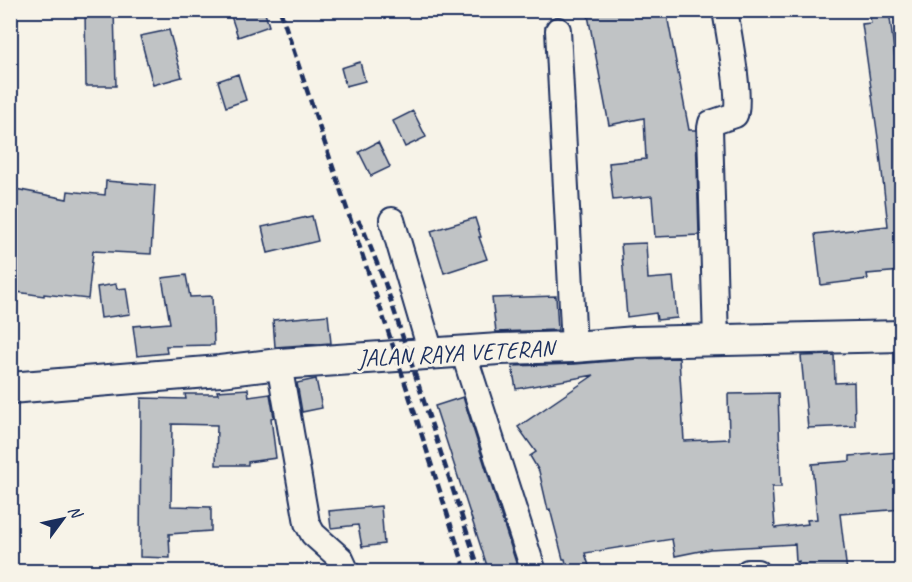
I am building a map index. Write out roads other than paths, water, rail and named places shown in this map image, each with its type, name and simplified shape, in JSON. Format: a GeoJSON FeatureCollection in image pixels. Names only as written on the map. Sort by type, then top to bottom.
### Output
{"type":"FeatureCollection","features":[{"type":"Feature","properties":{"kind":"street"},"geometry":{"type":"LineString","coordinates":[[716,340],[710,128],[711,123],[735,114],[737,110],[725,10]]}},
{"type":"Feature","properties":{"kind":"street"},"geometry":{"type":"LineString","coordinates":[[558,30],[574,347]]}},
{"type":"Feature","properties":{"kind":"street"},"geometry":{"type":"LineString","coordinates":[[393,220],[431,353]]}},
{"type":"Feature","properties":{"kind":"street","name":"JALAN RAYA VETERAN"},"geometry":{"type":"LineString","coordinates":[[10,388],[279,364],[463,351],[636,342],[902,336]]}},
{"type":"Feature","properties":{"kind":"street"},"geometry":{"type":"LineString","coordinates":[[463,351],[534,572]]}},
{"type":"Feature","properties":{"kind":"street"},"geometry":{"type":"LineString","coordinates":[[279,364],[307,523],[313,534],[341,559],[346,572]]}},
{"type":"Feature","properties":{"kind":"street"},"geometry":{"type":"LineString","coordinates":[[748,572],[757,572]]}},
{"type":"Feature","properties":{"kind":"railway"},"geometry":{"type":"LineString","coordinates":[[280,10],[466,572]]}},
{"type":"Feature","properties":{"kind":"railway"},"geometry":{"type":"LineString","coordinates":[[358,220],[385,283],[480,572]]}}]}
